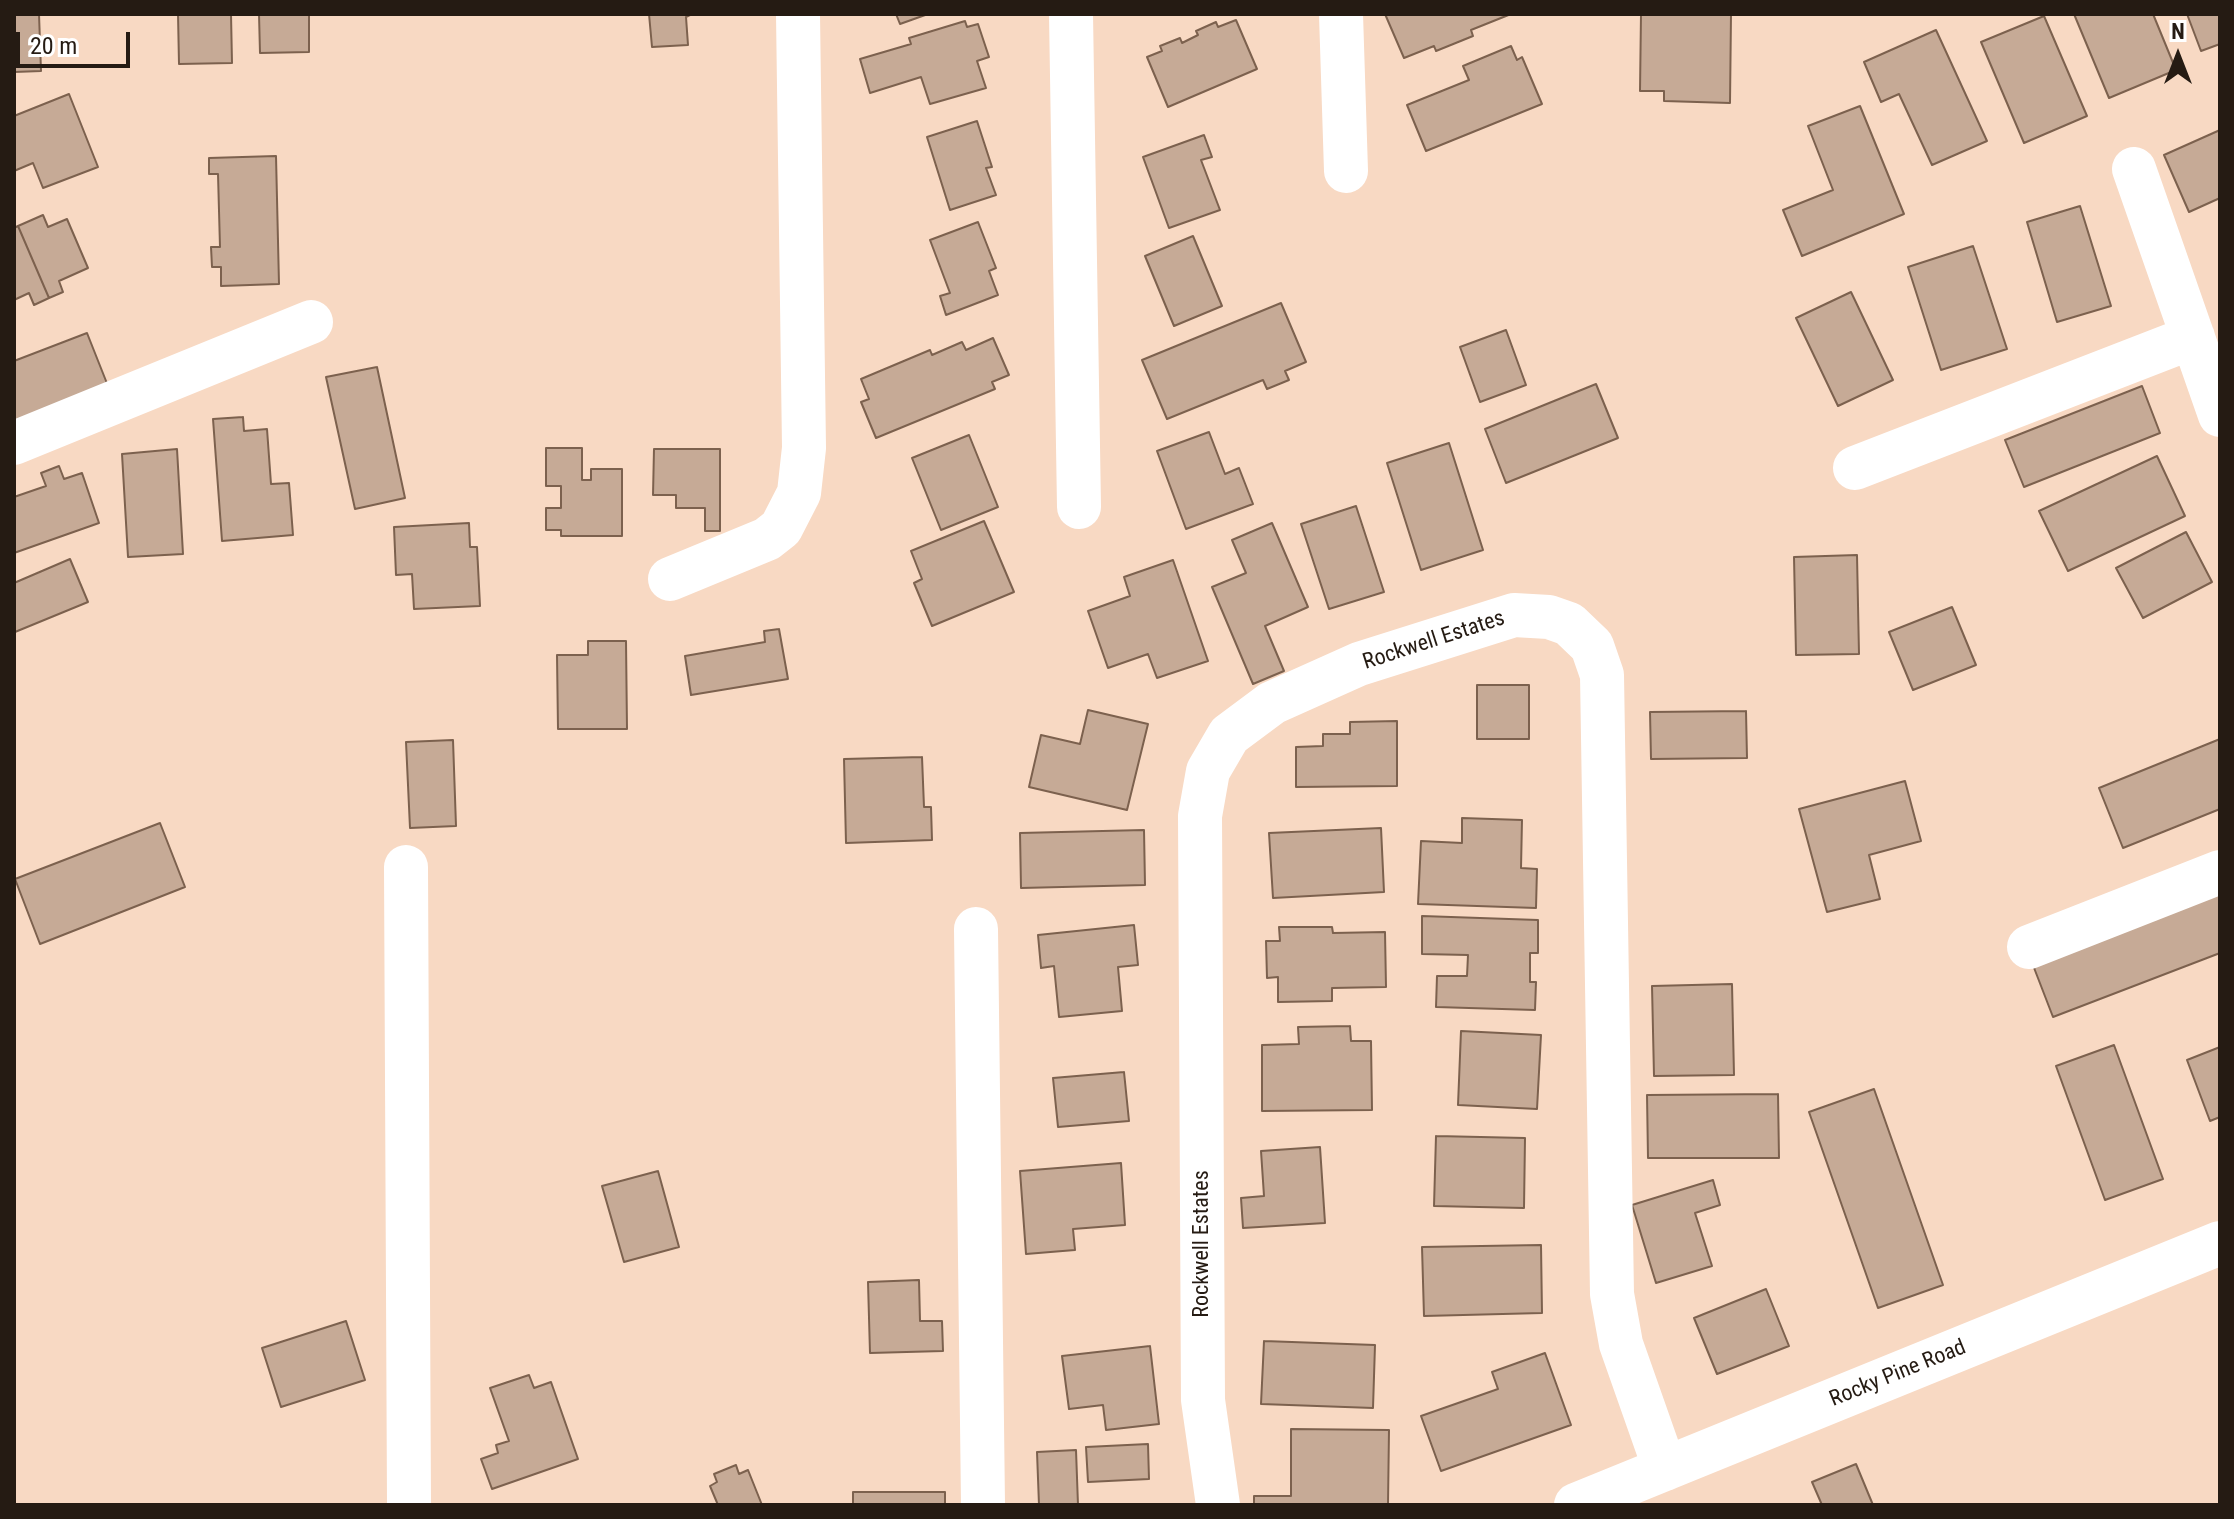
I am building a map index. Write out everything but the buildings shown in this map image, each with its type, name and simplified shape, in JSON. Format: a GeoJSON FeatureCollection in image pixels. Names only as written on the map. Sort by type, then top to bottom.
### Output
{"type":"FeatureCollection","features":[{"type":"Feature","properties":{"kind":"street"},"geometry":{"type":"LineString","coordinates":[[670,579],[767,539],[781,528],[799,493],[804,448],[798,14]]}},
{"type":"Feature","properties":{"kind":"street"},"geometry":{"type":"LineString","coordinates":[[1071,14],[1079,507]]}},
{"type":"Feature","properties":{"kind":"street"},"geometry":{"type":"LineString","coordinates":[[1341,14],[1346,171]]}},
{"type":"Feature","properties":{"kind":"street"},"geometry":{"type":"LineString","coordinates":[[2134,169],[2220,415]]}},
{"type":"Feature","properties":{"kind":"street"},"geometry":{"type":"LineString","coordinates":[[14,443],[311,322]]}},
{"type":"Feature","properties":{"kind":"street"},"geometry":{"type":"LineString","coordinates":[[1855,468],[2193,337]]}},
{"type":"Feature","properties":{"kind":"street","name":"Rockwell Estates"},"geometry":{"type":"LineString","coordinates":[[1218,1505],[1203,1400],[1200,816],[1208,771],[1229,735],[1272,703],[1387,654],[1514,615],[1549,617],[1569,624],[1592,646],[1602,675],[1612,1294],[1621,1344],[1665,1469]]}},
{"type":"Feature","properties":{"kind":"street"},"geometry":{"type":"LineString","coordinates":[[406,867],[409,1505]]}},
{"type":"Feature","properties":{"kind":"street"},"geometry":{"type":"LineString","coordinates":[[2029,947],[2220,872]]}},
{"type":"Feature","properties":{"kind":"street"},"geometry":{"type":"LineString","coordinates":[[976,929],[983,1505]]}},
{"type":"Feature","properties":{"kind":"street","name":"Rocky Pine Road"},"geometry":{"type":"LineString","coordinates":[[1576,1505],[2220,1243]]}}]}
